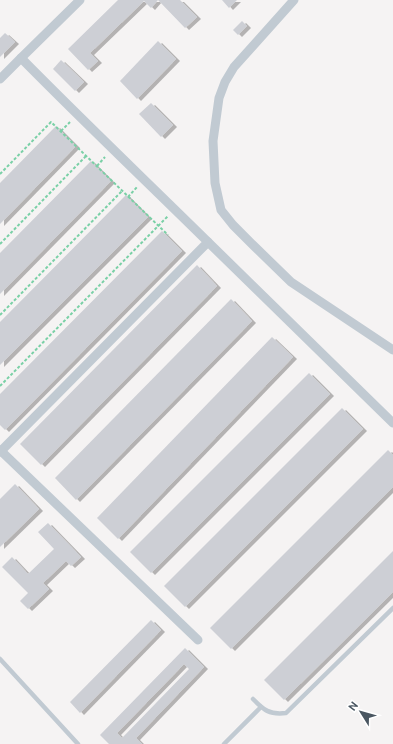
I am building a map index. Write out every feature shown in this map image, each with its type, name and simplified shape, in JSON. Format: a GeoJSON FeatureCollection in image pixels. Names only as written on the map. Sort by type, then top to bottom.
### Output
{"type":"FeatureCollection","features":[{"type":"Feature","properties":{"kind":"street"},"geometry":{"type":"LineString","coordinates":[[0,79],[80,0]]}},
{"type":"Feature","properties":{"kind":"street"},"geometry":{"type":"LineString","coordinates":[[294,0],[234,67],[225,82],[219,98],[213,141],[215,183],[221,210],[233,225],[291,282],[393,350]]}},
{"type":"Feature","properties":{"kind":"street"},"geometry":{"type":"LineString","coordinates":[[21,58],[76,115],[113,149],[393,423]]}},
{"type":"Feature","properties":{"kind":"street"},"geometry":{"type":"LineString","coordinates":[[198,640],[0,451],[208,242]]}},
{"type":"Feature","properties":{"kind":"lane"},"geometry":{"type":"LineString","coordinates":[[253,699],[268,712],[286,714],[393,608]]}},
{"type":"Feature","properties":{"kind":"lane"},"geometry":{"type":"LineString","coordinates":[[0,658],[78,744]]}},
{"type":"Feature","properties":{"kind":"lane"},"geometry":{"type":"LineString","coordinates":[[224,744],[261,707]]}},
{"type":"Feature","properties":{"kind":"path"},"geometry":{"type":"LineString","coordinates":[[61,132],[76,115]]}},
{"type":"Feature","properties":{"kind":"path"},"geometry":{"type":"LineString","coordinates":[[0,174],[51,122],[168,235]]}},
{"type":"Feature","properties":{"kind":"path"},"geometry":{"type":"LineString","coordinates":[[0,244],[86,156]]}},
{"type":"Feature","properties":{"kind":"path"},"geometry":{"type":"LineString","coordinates":[[0,315],[122,190]]}},
{"type":"Feature","properties":{"kind":"path"},"geometry":{"type":"LineString","coordinates":[[0,386],[158,226]]}},
{"type":"Feature","properties":{"kind":"building"},"geometry":{"type":"Polygon","coordinates":[[[118,0],[158,0],[151,8],[144,1],[90,53],[98,61],[88,70],[68,49],[118,0]]]}},
{"type":"Feature","properties":{"kind":"building"},"geometry":{"type":"Polygon","coordinates":[[[158,0],[180,0],[197,17],[185,28],[158,0]]]}},
{"type":"Feature","properties":{"kind":"building"},"geometry":{"type":"Polygon","coordinates":[[[222,0],[237,0],[229,8],[222,0]]]}},
{"type":"Feature","properties":{"kind":"building"},"geometry":{"type":"Polygon","coordinates":[[[242,21],[247,26],[238,35],[233,30],[242,21]]]}},
{"type":"Feature","properties":{"kind":"building"},"geometry":{"type":"Polygon","coordinates":[[[5,33],[15,42],[0,57],[0,38],[5,33]]]}},
{"type":"Feature","properties":{"kind":"building"},"geometry":{"type":"Polygon","coordinates":[[[158,41],[176,59],[137,99],[120,81],[158,41]]]}},
{"type":"Feature","properties":{"kind":"building"},"geometry":{"type":"Polygon","coordinates":[[[61,60],[84,82],[75,91],[53,69],[61,60]]]}},
{"type":"Feature","properties":{"kind":"building"},"geometry":{"type":"Polygon","coordinates":[[[151,103],[173,125],[161,137],[139,114],[151,103]]]}},
{"type":"Feature","properties":{"kind":"building"},"geometry":{"type":"Polygon","coordinates":[[[56,126],[76,146],[0,224],[0,183],[56,126]]]}},
{"type":"Feature","properties":{"kind":"building"},"geometry":{"type":"Polygon","coordinates":[[[91,161],[111,181],[0,294],[0,253],[91,161]]]}},
{"type":"Feature","properties":{"kind":"building"},"geometry":{"type":"Polygon","coordinates":[[[126,195],[148,217],[0,365],[0,322],[126,195]]]}},
{"type":"Feature","properties":{"kind":"building"},"geometry":{"type":"Polygon","coordinates":[[[162,231],[182,251],[5,430],[0,425],[0,394],[162,231]]]}},
{"type":"Feature","properties":{"kind":"building"},"geometry":{"type":"Polygon","coordinates":[[[197,265],[217,286],[41,465],[20,444],[197,265]]]}},
{"type":"Feature","properties":{"kind":"building"},"geometry":{"type":"Polygon","coordinates":[[[231,299],[252,321],[76,500],[55,478],[231,299]]]}},
{"type":"Feature","properties":{"kind":"building"},"geometry":{"type":"Polygon","coordinates":[[[272,337],[293,357],[118,539],[97,518],[272,337]]]}},
{"type":"Feature","properties":{"kind":"building"},"geometry":{"type":"Polygon","coordinates":[[[309,373],[330,394],[151,573],[130,552],[309,373]]]}},
{"type":"Feature","properties":{"kind":"building"},"geometry":{"type":"Polygon","coordinates":[[[342,408],[363,429],[185,607],[164,586],[342,408]]]}},
{"type":"Feature","properties":{"kind":"building"},"geometry":{"type":"Polygon","coordinates":[[[388,450],[393,455],[393,487],[231,649],[210,628],[388,450]]]}},
{"type":"Feature","properties":{"kind":"building"},"geometry":{"type":"Polygon","coordinates":[[[15,484],[39,509],[0,547],[0,499],[15,484]]]}},
{"type":"Feature","properties":{"kind":"building"},"geometry":{"type":"Polygon","coordinates":[[[48,523],[81,557],[71,566],[66,561],[43,583],[49,589],[28,609],[20,601],[28,593],[2,567],[12,557],[28,574],[54,549],[38,532],[48,523]]]}},
{"type":"Feature","properties":{"kind":"building"},"geometry":{"type":"Polygon","coordinates":[[[393,551],[393,592],[284,700],[264,680],[393,551]]]}},
{"type":"Feature","properties":{"kind":"building"},"geometry":{"type":"Polygon","coordinates":[[[151,620],[161,630],[80,713],[70,702],[151,620]]]}},
{"type":"Feature","properties":{"kind":"building"},"geometry":{"type":"Polygon","coordinates":[[[185,648],[204,667],[136,738],[142,744],[109,744],[100,735],[185,648]],[[184,664],[117,733],[122,738],[189,669],[184,664]]]}}]}
